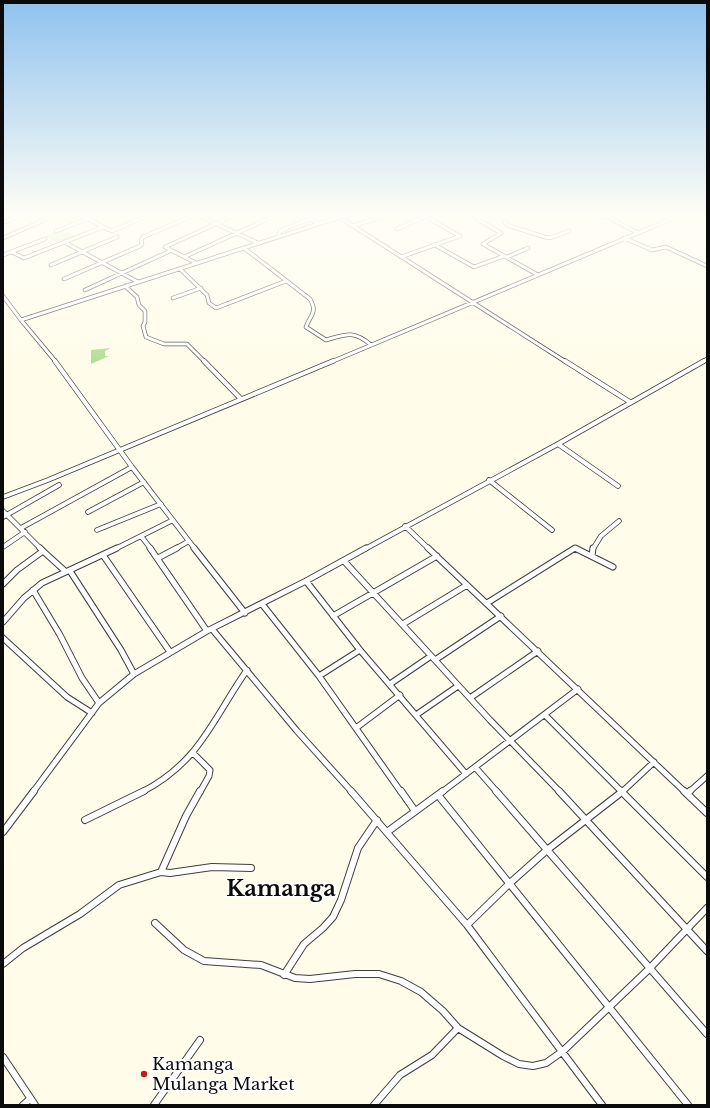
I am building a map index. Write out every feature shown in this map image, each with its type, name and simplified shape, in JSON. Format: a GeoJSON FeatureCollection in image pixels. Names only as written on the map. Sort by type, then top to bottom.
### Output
{"type":"FeatureCollection","features":[{"type":"Feature","properties":{"kind":"street"},"geometry":{"type":"LineString","coordinates":[[64,279],[89,269]]}},
{"type":"Feature","properties":{"kind":"street"},"geometry":{"type":"LineString","coordinates":[[113,269],[138,282]]}},
{"type":"Feature","properties":{"kind":"street"},"geometry":{"type":"LineString","coordinates":[[85,290],[134,269]]}},
{"type":"Feature","properties":{"kind":"street"},"geometry":{"type":"LineString","coordinates":[[21,320],[180,269],[208,295],[207,299],[209,303],[213,307],[218,308],[286,281]]}},
{"type":"Feature","properties":{"kind":"street"},"geometry":{"type":"LineString","coordinates":[[270,269],[310,299],[314,307],[312,318],[306,324],[306,327],[326,340],[349,334],[362,337],[371,345]]}},
{"type":"Feature","properties":{"kind":"street"},"geometry":{"type":"LineString","coordinates":[[419,269],[630,402]]}},
{"type":"Feature","properties":{"kind":"street"},"geometry":{"type":"LineString","coordinates":[[527,269],[538,275]]}},
{"type":"Feature","properties":{"kind":"street"},"geometry":{"type":"LineString","coordinates":[[3,497],[553,269]]}},
{"type":"Feature","properties":{"kind":"street"},"geometry":{"type":"LineString","coordinates":[[125,286],[137,297],[139,305],[145,311],[145,322],[143,326],[146,337],[155,342],[167,345],[183,343],[188,344],[240,398]]}},
{"type":"Feature","properties":{"kind":"street"},"geometry":{"type":"LineString","coordinates":[[173,298],[201,288]]}},
{"type":"Feature","properties":{"kind":"street"},"geometry":{"type":"LineString","coordinates":[[3,296],[64,372],[132,467],[245,613]]}},
{"type":"Feature","properties":{"kind":"street"},"geometry":{"type":"LineString","coordinates":[[3,832],[99,703],[134,674],[209,630],[245,613],[344,561],[489,480],[558,444],[707,359]]}},
{"type":"Feature","properties":{"kind":"street"},"geometry":{"type":"LineString","coordinates":[[558,444],[618,486]]}},
{"type":"Feature","properties":{"kind":"street"},"geometry":{"type":"LineString","coordinates":[[3,546],[55,508],[132,467]]}},
{"type":"Feature","properties":{"kind":"street"},"geometry":{"type":"LineString","coordinates":[[489,480],[552,530]]}},
{"type":"Feature","properties":{"kind":"street"},"geometry":{"type":"LineString","coordinates":[[88,512],[144,482]]}},
{"type":"Feature","properties":{"kind":"street"},"geometry":{"type":"LineString","coordinates":[[59,485],[4,514],[23,530],[65,572]]}},
{"type":"Feature","properties":{"kind":"street"},"geometry":{"type":"LineString","coordinates":[[97,530],[161,504]]}},
{"type":"Feature","properties":{"kind":"street"},"geometry":{"type":"LineString","coordinates":[[3,622],[32,590],[47,580],[70,571],[173,520]]}},
{"type":"Feature","properties":{"kind":"street"},"geometry":{"type":"LineString","coordinates":[[592,556],[592,549],[596,542],[619,521]]}},
{"type":"Feature","properties":{"kind":"street"},"geometry":{"type":"LineString","coordinates":[[405,526],[707,813]]}},
{"type":"Feature","properties":{"kind":"street"},"geometry":{"type":"LineString","coordinates":[[141,536],[209,630],[247,670],[297,731],[377,820],[467,925],[602,1105]]}},
{"type":"Feature","properties":{"kind":"street"},"geometry":{"type":"LineString","coordinates":[[158,558],[189,541]]}},
{"type":"Feature","properties":{"kind":"street"},"geometry":{"type":"LineString","coordinates":[[487,603],[575,548],[613,567]]}},
{"type":"Feature","properties":{"kind":"street"},"geometry":{"type":"LineString","coordinates":[[3,584],[16,570],[43,551]]}},
{"type":"Feature","properties":{"kind":"street"},"geometry":{"type":"LineString","coordinates":[[103,555],[170,652]]}},
{"type":"Feature","properties":{"kind":"street"},"geometry":{"type":"LineString","coordinates":[[333,616],[437,556]]}},
{"type":"Feature","properties":{"kind":"street"},"geometry":{"type":"LineString","coordinates":[[344,561],[458,686],[587,820],[707,951]]}},
{"type":"Feature","properties":{"kind":"street"},"geometry":{"type":"LineString","coordinates":[[70,571],[121,650],[134,674]]}},
{"type":"Feature","properties":{"kind":"street"},"geometry":{"type":"LineString","coordinates":[[306,581],[360,650],[466,774]]}},
{"type":"Feature","properties":{"kind":"street"},"geometry":{"type":"LineString","coordinates":[[403,624],[467,584]]}},
{"type":"Feature","properties":{"kind":"street"},"geometry":{"type":"LineString","coordinates":[[32,590],[60,635],[82,678],[99,703]]}},
{"type":"Feature","properties":{"kind":"street"},"geometry":{"type":"LineString","coordinates":[[262,604],[319,676],[415,811]]}},
{"type":"Feature","properties":{"kind":"street"},"geometry":{"type":"LineString","coordinates":[[390,684],[501,616]]}},
{"type":"Feature","properties":{"kind":"street"},"geometry":{"type":"LineString","coordinates":[[3,638],[64,694],[92,713]]}},
{"type":"Feature","properties":{"kind":"street"},"geometry":{"type":"LineString","coordinates":[[319,676],[360,650]]}},
{"type":"Feature","properties":{"kind":"street"},"geometry":{"type":"LineString","coordinates":[[470,698],[538,652]]}},
{"type":"Feature","properties":{"kind":"street"},"geometry":{"type":"LineString","coordinates":[[85,820],[159,782],[178,768],[193,753],[247,670]]}},
{"type":"Feature","properties":{"kind":"street"},"geometry":{"type":"LineString","coordinates":[[416,714],[458,686]]}},
{"type":"Feature","properties":{"kind":"street"},"geometry":{"type":"LineString","coordinates":[[387,832],[511,741],[578,689]]}},
{"type":"Feature","properties":{"kind":"street"},"geometry":{"type":"LineString","coordinates":[[356,728],[400,695]]}},
{"type":"Feature","properties":{"kind":"street"},"geometry":{"type":"LineString","coordinates":[[545,715],[707,876]]}},
{"type":"Feature","properties":{"kind":"street"},"geometry":{"type":"LineString","coordinates":[[161,872],[186,816],[210,776],[210,770],[193,753]]}},
{"type":"Feature","properties":{"kind":"street"},"geometry":{"type":"LineString","coordinates":[[467,925],[510,883],[547,850],[623,791],[654,762]]}},
{"type":"Feature","properties":{"kind":"street"},"geometry":{"type":"LineString","coordinates":[[475,767],[707,1034]]}},
{"type":"Feature","properties":{"kind":"street"},"geometry":{"type":"LineString","coordinates":[[687,794],[707,776]]}},
{"type":"Feature","properties":{"kind":"street"},"geometry":{"type":"LineString","coordinates":[[438,795],[688,1105]]}},
{"type":"Feature","properties":{"kind":"street"},"geometry":{"type":"LineString","coordinates":[[284,975],[304,944],[322,930],[331,919],[342,900],[348,876],[359,847],[366,834],[377,820]]}},
{"type":"Feature","properties":{"kind":"street"},"geometry":{"type":"LineString","coordinates":[[3,964],[33,941],[80,914],[119,885],[161,872],[170,873],[212,867],[251,868]]}},
{"type":"Feature","properties":{"kind":"street"},"geometry":{"type":"LineString","coordinates":[[155,923],[164,933],[196,958],[204,960],[261,965],[284,975],[310,979],[355,974],[379,974],[401,981],[421,992],[443,1011],[458,1028],[503,1056],[519,1064],[533,1066],[546,1063],[563,1051],[649,969],[707,908]]}},
{"type":"Feature","properties":{"kind":"street"},"geometry":{"type":"LineString","coordinates":[[374,1105],[400,1075],[432,1055],[458,1028]]}},
{"type":"Feature","properties":{"kind":"street"},"geometry":{"type":"LineString","coordinates":[[154,1105],[200,1040]]}},
{"type":"Feature","properties":{"kind":"street"},"geometry":{"type":"LineString","coordinates":[[3,1057],[33,1102],[23,1105]]}},
{"type":"Feature","properties":{"kind":"green space"},"geometry":{"type":"Polygon","coordinates":[[[111,348],[105,351],[105,356],[109,356],[91,364],[91,350],[111,348]]]}},
{"type":"Feature","properties":{"kind":"place","name":"Kamanga Mulanga Market"},"geometry":{"type":"Point","coordinates":[144,1074]}},
{"type":"Feature","properties":{"kind":"district","name":"Kamanga"},"geometry":{"type":"Point","coordinates":[281,888]}}]}
